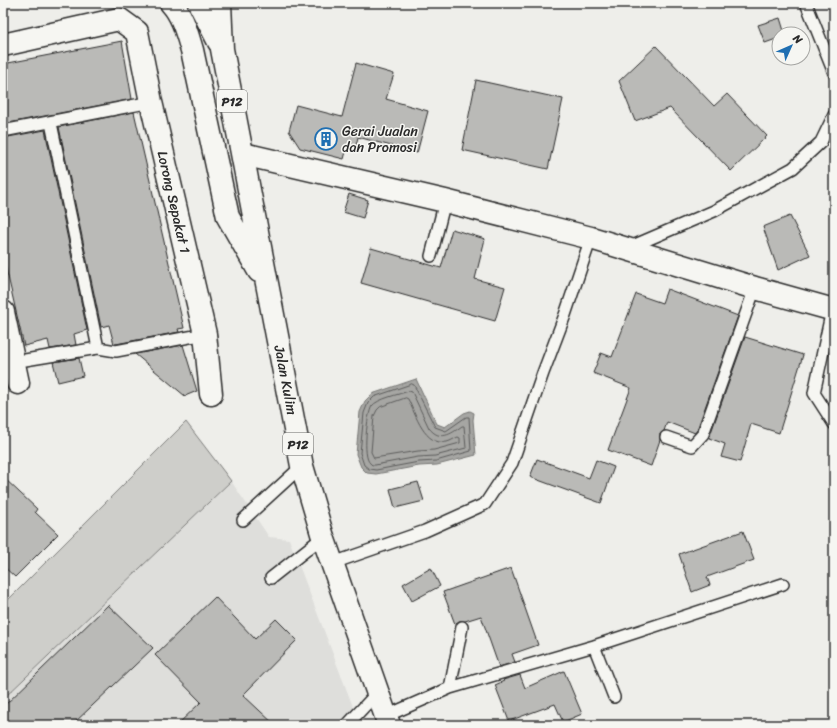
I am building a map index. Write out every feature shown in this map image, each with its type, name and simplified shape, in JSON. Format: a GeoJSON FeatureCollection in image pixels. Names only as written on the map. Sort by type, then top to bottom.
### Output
{"type":"FeatureCollection","features":[{"type":"Feature","properties":{"kind":"street"},"geometry":{"type":"LineString","coordinates":[[172,3],[185,28],[192,50],[228,217],[268,286]]}},
{"type":"Feature","properties":{"kind":"street","name":"Jalan Kulim"},"geometry":{"type":"LineString","coordinates":[[199,3],[222,49]]}},
{"type":"Feature","properties":{"kind":"street","name":"Jalan Kulim"},"geometry":{"type":"LineString","coordinates":[[220,3],[222,49],[302,466],[323,537],[388,720]]}},
{"type":"Feature","properties":{"kind":"street"},"geometry":{"type":"LineString","coordinates":[[222,49],[236,3]]}},
{"type":"Feature","properties":{"kind":"street","name":"Lorong Sepakat 1"},"geometry":{"type":"LineString","coordinates":[[3,45],[118,20],[137,32],[151,102],[205,334],[212,394]]}},
{"type":"Feature","properties":{"kind":"street"},"geometry":{"type":"LineString","coordinates":[[243,154],[445,201],[591,238],[833,310]]}},
{"type":"Feature","properties":{"kind":"street"},"geometry":{"type":"LineString","coordinates":[[3,312],[16,372]]}},
{"type":"Feature","properties":{"kind":"lane"},"geometry":{"type":"LineString","coordinates":[[806,3],[834,73]]}},
{"type":"Feature","properties":{"kind":"lane"},"geometry":{"type":"LineString","coordinates":[[3,131],[51,123],[151,102]]}},
{"type":"Feature","properties":{"kind":"lane"},"geometry":{"type":"LineString","coordinates":[[626,249],[714,211],[793,168],[821,142],[834,115]]}},
{"type":"Feature","properties":{"kind":"lane"},"geometry":{"type":"LineString","coordinates":[[51,123],[98,348]]}},
{"type":"Feature","properties":{"kind":"lane"},"geometry":{"type":"LineString","coordinates":[[431,256],[445,201]]}},
{"type":"Feature","properties":{"kind":"lane"},"geometry":{"type":"LineString","coordinates":[[333,563],[425,531],[485,504],[512,463],[591,238]]}},
{"type":"Feature","properties":{"kind":"lane"},"geometry":{"type":"LineString","coordinates":[[666,437],[692,446],[704,434],[755,288]]}},
{"type":"Feature","properties":{"kind":"lane"},"geometry":{"type":"LineString","coordinates":[[833,310],[814,393],[834,424]]}},
{"type":"Feature","properties":{"kind":"lane"},"geometry":{"type":"LineString","coordinates":[[16,372],[98,348],[116,351],[205,334]]}},
{"type":"Feature","properties":{"kind":"lane"},"geometry":{"type":"LineString","coordinates":[[243,520],[302,466]]}},
{"type":"Feature","properties":{"kind":"lane"},"geometry":{"type":"LineString","coordinates":[[271,578],[323,537]]}},
{"type":"Feature","properties":{"kind":"lane"},"geometry":{"type":"LineString","coordinates":[[388,720],[450,688],[594,646],[783,584]]}},
{"type":"Feature","properties":{"kind":"lane"},"geometry":{"type":"LineString","coordinates":[[450,688],[462,627]]}},
{"type":"Feature","properties":{"kind":"lane"},"geometry":{"type":"LineString","coordinates":[[594,646],[614,697]]}},
{"type":"Feature","properties":{"kind":"lane"},"geometry":{"type":"LineString","coordinates":[[347,725],[378,693]]}},
{"type":"Feature","properties":{"kind":"shaded area"},"geometry":{"type":"Polygon","coordinates":[[[186,422],[231,481],[3,699],[3,605],[186,422]]]}},
{"type":"Feature","properties":{"kind":"shaded area"},"geometry":{"type":"Polygon","coordinates":[[[231,481],[269,537],[289,539],[360,725],[3,725],[3,699],[231,481]]]}},
{"type":"Feature","properties":{"kind":"water"},"geometry":{"type":"Polygon","coordinates":[[[416,379],[437,424],[445,427],[464,413],[470,411],[474,413],[473,420],[476,455],[437,465],[419,466],[376,474],[367,473],[361,467],[356,454],[360,412],[365,401],[372,394],[416,379]]]}},
{"type":"Feature","properties":{"kind":"building"},"geometry":{"type":"Polygon","coordinates":[[[780,18],[782,26],[771,26],[771,41],[765,43],[758,25],[780,18]]]}},
{"type":"Feature","properties":{"kind":"building"},"geometry":{"type":"Polygon","coordinates":[[[122,41],[132,99],[3,124],[3,64],[122,41]]]}},
{"type":"Feature","properties":{"kind":"building"},"geometry":{"type":"Polygon","coordinates":[[[656,46],[714,106],[727,94],[767,136],[731,171],[670,108],[635,121],[619,81],[656,46]]]}},
{"type":"Feature","properties":{"kind":"building"},"geometry":{"type":"Polygon","coordinates":[[[356,63],[394,74],[386,99],[428,111],[417,153],[358,137],[355,150],[347,148],[344,159],[300,148],[289,131],[296,105],[342,117],[356,63]]]}},
{"type":"Feature","properties":{"kind":"building"},"geometry":{"type":"Polygon","coordinates":[[[476,80],[563,99],[548,169],[462,150],[476,80]]]}},
{"type":"Feature","properties":{"kind":"building"},"geometry":{"type":"Polygon","coordinates":[[[134,112],[184,328],[178,329],[179,332],[114,344],[109,325],[101,327],[59,127],[134,112]]]}},
{"type":"Feature","properties":{"kind":"building"},"geometry":{"type":"Polygon","coordinates":[[[45,130],[87,330],[74,334],[76,345],[50,349],[48,340],[24,346],[3,255],[3,138],[45,130]]]}},
{"type":"Feature","properties":{"kind":"building"},"geometry":{"type":"Polygon","coordinates":[[[349,194],[368,200],[363,218],[343,212],[349,194]]]}},
{"type":"Feature","properties":{"kind":"building"},"geometry":{"type":"Polygon","coordinates":[[[790,216],[810,255],[778,270],[763,227],[790,216]]]}},
{"type":"Feature","properties":{"kind":"building"},"geometry":{"type":"Polygon","coordinates":[[[452,229],[485,239],[475,279],[505,287],[495,321],[361,283],[371,248],[441,268],[452,229]]]}},
{"type":"Feature","properties":{"kind":"building"},"geometry":{"type":"Polygon","coordinates":[[[667,289],[738,316],[697,430],[695,433],[667,422],[664,431],[660,434],[660,440],[651,466],[608,450],[631,388],[593,373],[601,353],[612,357],[636,294],[662,303],[667,289]]]}},
{"type":"Feature","properties":{"kind":"building"},"geometry":{"type":"Polygon","coordinates":[[[745,337],[803,355],[779,433],[751,424],[740,462],[721,457],[725,444],[709,438],[745,337]]]}},
{"type":"Feature","properties":{"kind":"building"},"geometry":{"type":"Polygon","coordinates":[[[183,345],[197,391],[185,396],[135,354],[183,345]]]}},
{"type":"Feature","properties":{"kind":"building"},"geometry":{"type":"Polygon","coordinates":[[[79,358],[83,376],[58,382],[53,362],[79,358]]]}},
{"type":"Feature","properties":{"kind":"building"},"geometry":{"type":"Polygon","coordinates":[[[537,459],[589,478],[596,460],[614,467],[601,503],[530,477],[537,459]]]}},
{"type":"Feature","properties":{"kind":"building"},"geometry":{"type":"Polygon","coordinates":[[[3,477],[37,509],[35,512],[58,534],[15,577],[3,566],[3,477]]]}},
{"type":"Feature","properties":{"kind":"building"},"geometry":{"type":"Polygon","coordinates":[[[418,482],[424,501],[395,508],[390,489],[418,482]]]}},
{"type":"Feature","properties":{"kind":"building"},"geometry":{"type":"Polygon","coordinates":[[[743,531],[754,560],[707,577],[710,585],[692,592],[679,554],[743,531]]]}},
{"type":"Feature","properties":{"kind":"building"},"geometry":{"type":"Polygon","coordinates":[[[431,568],[440,586],[412,601],[403,584],[431,568]]]}},
{"type":"Feature","properties":{"kind":"building"},"geometry":{"type":"Polygon","coordinates":[[[511,568],[538,645],[512,654],[515,662],[499,667],[481,616],[465,621],[459,621],[455,624],[443,592],[511,568]]]}},
{"type":"Feature","properties":{"kind":"building"},"geometry":{"type":"Polygon","coordinates":[[[215,597],[255,639],[276,619],[297,640],[243,695],[275,725],[177,725],[201,702],[155,655],[215,597]]]}},
{"type":"Feature","properties":{"kind":"building"},"geometry":{"type":"Polygon","coordinates":[[[108,605],[153,648],[72,725],[3,725],[3,707],[108,605]]]}},
{"type":"Feature","properties":{"kind":"building"},"geometry":{"type":"Polygon","coordinates":[[[564,671],[582,714],[563,722],[555,704],[509,721],[495,685],[504,681],[503,680],[520,675],[525,688],[564,671]]]}},
{"type":"Feature","properties":{"kind":"place","name":"Gerai Jualan dan Promosi"},"geometry":{"type":"Point","coordinates":[326,139]}}]}
